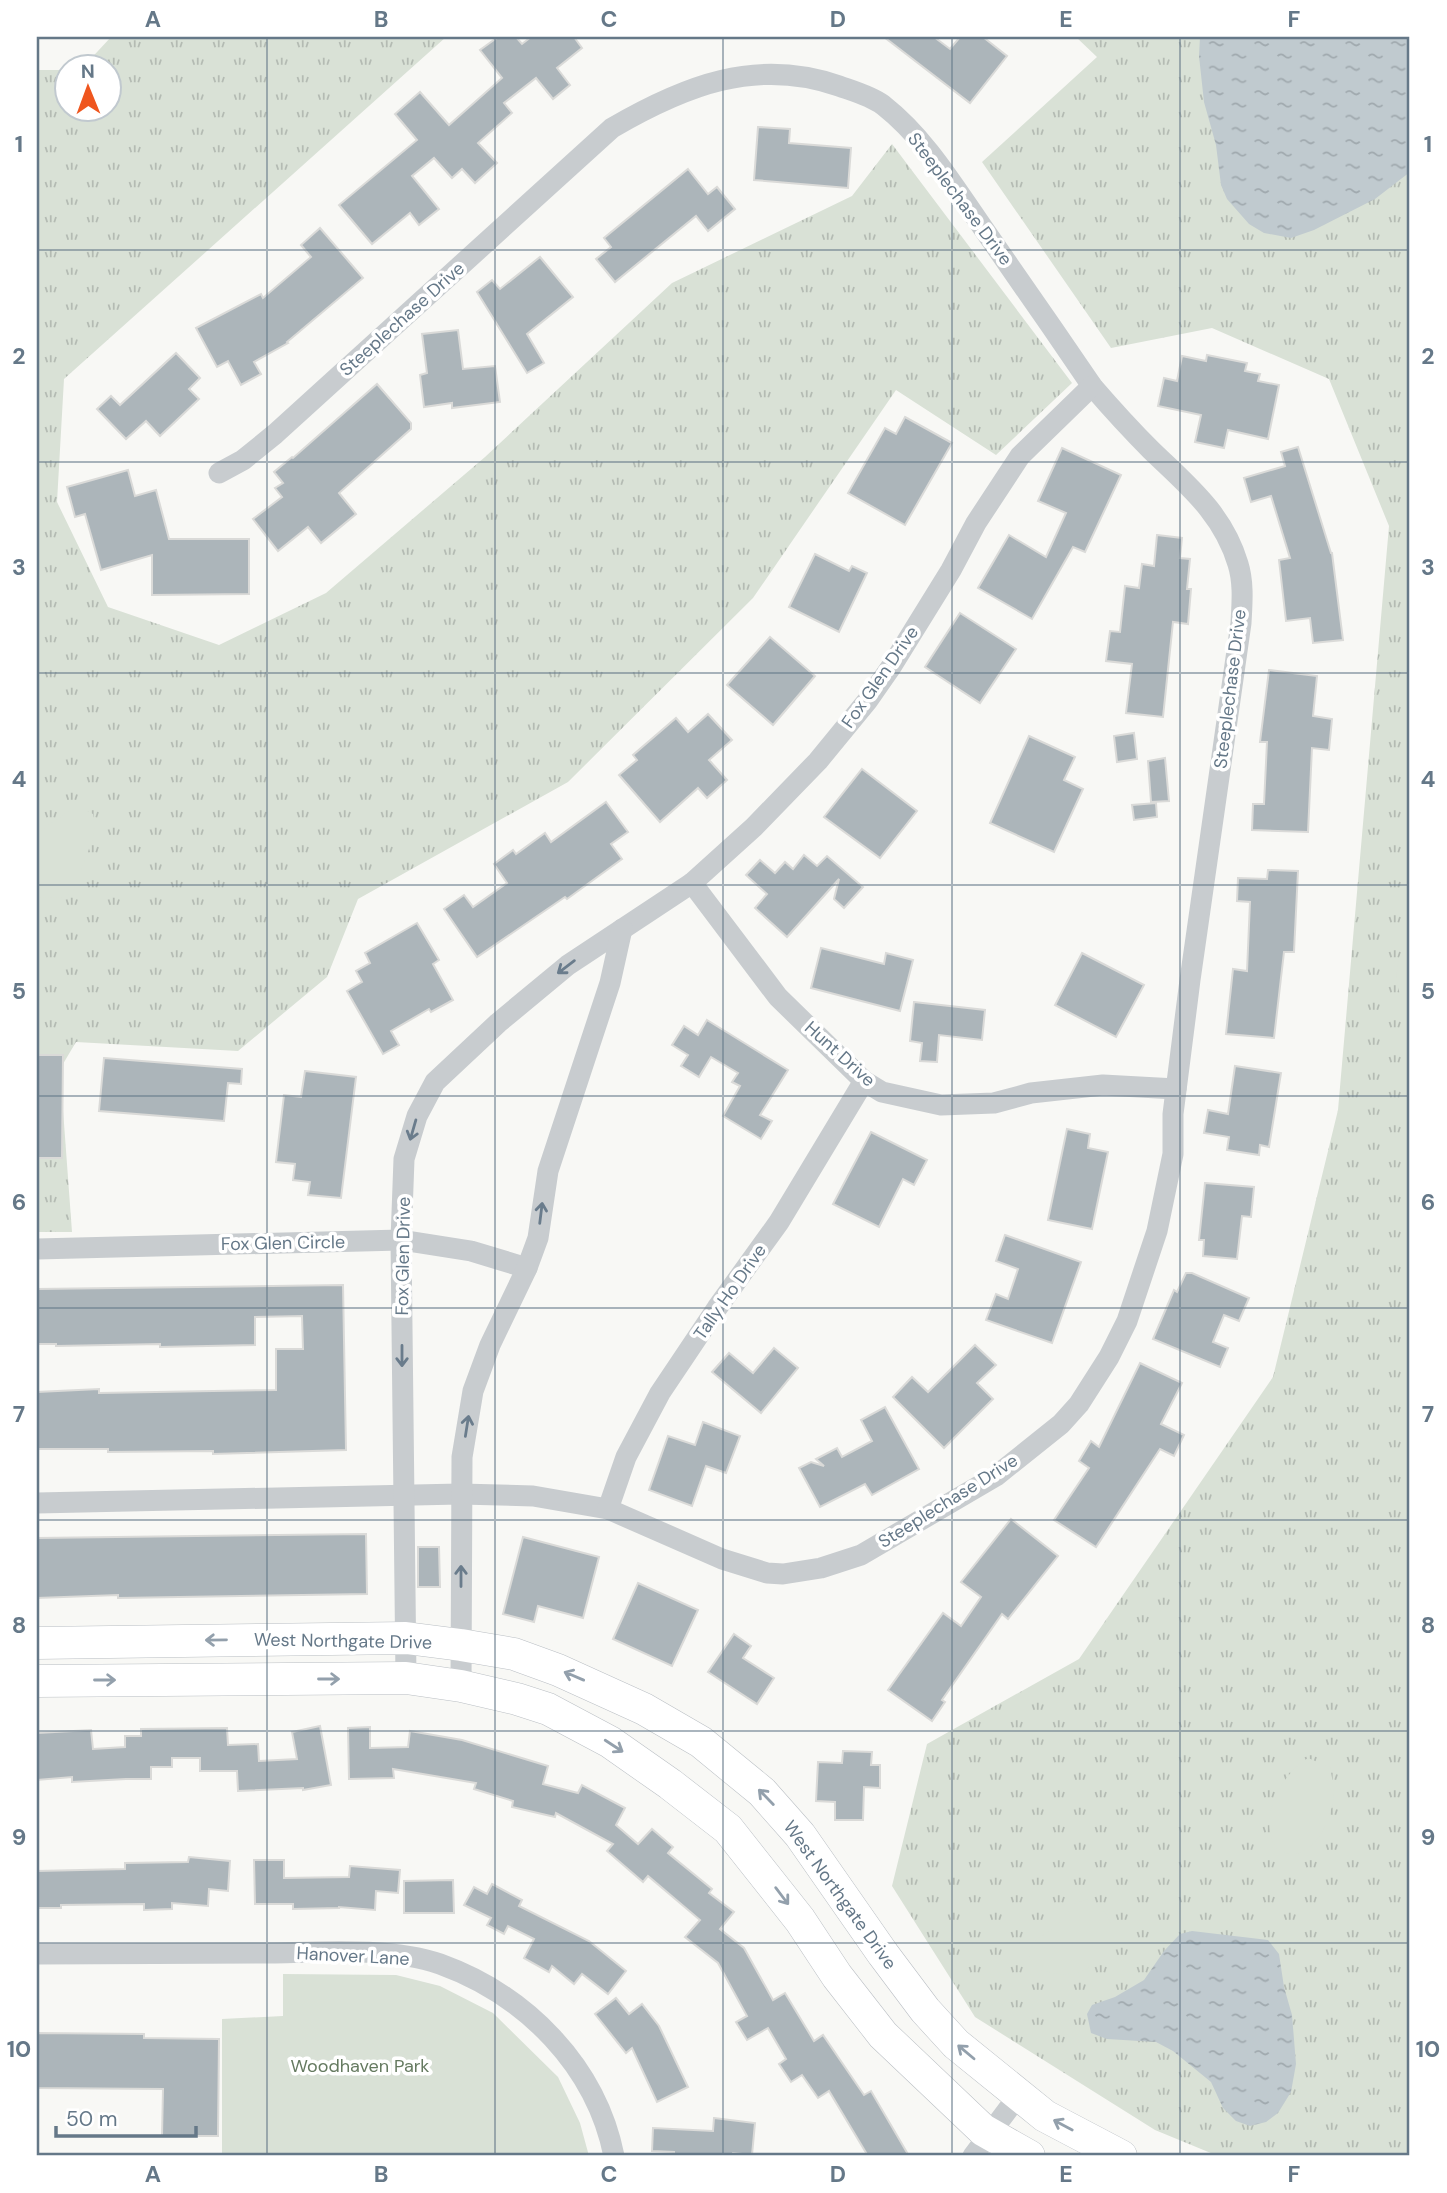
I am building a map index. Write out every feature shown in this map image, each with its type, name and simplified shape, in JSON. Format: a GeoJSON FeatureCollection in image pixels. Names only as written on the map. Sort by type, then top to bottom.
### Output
{"type":"FeatureCollection","features":[{"type":"Feature","properties":{"kind":"main road","name":"West Northgate Drive"},"geometry":{"type":"LineString","coordinates":[[37,1643],[407,1638],[514,1654],[579,1678],[644,1709],[711,1751],[762,1792],[800,1835],[925,2010],[956,2044],[1045,2116],[1121,2156]]}},
{"type":"Feature","properties":{"kind":"main road","name":"West Northgate Drive"},"geometry":{"type":"LineString","coordinates":[[37,1681],[406,1678],[461,1686],[548,1709],[610,1742],[728,1829],[800,1920],[837,1976],[883,2035],[954,2104],[981,2145],[1029,2156]]}},
{"type":"Feature","properties":{"kind":"street","name":"Steeplechase Drive"},"geometry":{"type":"LineString","coordinates":[[219,473],[243,460],[275,434],[612,128],[681,92],[757,73],[815,77],[881,104],[922,142],[1093,386],[1120,418],[1194,490],[1217,517],[1238,565],[1242,590],[1241,623],[1176,1089],[1173,1154],[1168,1184],[1157,1231],[1127,1321],[1109,1357],[1079,1404],[1061,1424],[996,1476],[861,1555],[821,1568],[783,1574],[767,1573],[722,1559],[608,1509],[533,1496],[403,1495]]}},
{"type":"Feature","properties":{"kind":"street","name":"Fox Glen Drive"},"geometry":{"type":"LineString","coordinates":[[406,1678],[401,1240],[404,1158],[417,1116],[435,1082],[515,1008],[568,965],[692,883],[754,827],[818,761],[868,701],[891,667],[951,570],[976,523],[1020,456],[1093,386]]}},
{"type":"Feature","properties":{"kind":"street","name":"Hunt Drive"},"geometry":{"type":"LineString","coordinates":[[692,883],[778,997],[863,1080],[883,1092],[942,1105],[994,1103],[1031,1093],[1103,1085],[1176,1089]]}},
{"type":"Feature","properties":{"kind":"street"},"geometry":{"type":"LineString","coordinates":[[461,1686],[461,1457],[472,1391],[538,1238],[548,1171],[610,983],[622,929]]}},
{"type":"Feature","properties":{"kind":"street","name":"Tally Ho Drive"},"geometry":{"type":"LineString","coordinates":[[608,1509],[626,1457],[660,1393],[779,1222],[863,1080]]}},
{"type":"Feature","properties":{"kind":"street","name":"Fox Glen Circle"},"geometry":{"type":"LineString","coordinates":[[37,1250],[401,1240],[471,1251],[527,1268]]}},
{"type":"Feature","properties":{"kind":"street"},"geometry":{"type":"LineString","coordinates":[[37,1503],[403,1495]]}},
{"type":"Feature","properties":{"kind":"street","name":"Hanover Lane"},"geometry":{"type":"LineString","coordinates":[[37,1954],[338,1952],[401,1956],[438,1964],[493,1991],[550,2033],[575,2064],[593,2093],[611,2138],[614,2156]]}},
{"type":"Feature","properties":{"kind":"street"},"geometry":{"type":"LineString","coordinates":[[981,2145],[1018,2096]]}},
{"type":"Feature","properties":{"kind":"green space"},"geometry":{"type":"Polygon","coordinates":[[[111,37],[446,37],[64,379],[57,502],[108,607],[219,645],[326,593],[485,457],[672,283],[852,196],[892,144],[1072,383],[996,455],[896,390],[753,598],[568,782],[358,899],[327,977],[238,1051],[76,1042],[60,1069],[72,1232],[37,1232],[37,70],[52,70],[52,122],[122,122],[122,52],[97,52],[111,37]]]}},
{"type":"Feature","properties":{"kind":"green space"},"geometry":{"type":"Polygon","coordinates":[[[1076,37],[1410,37],[1410,2156],[1218,2156],[1155,2130],[975,2017],[892,1886],[927,1744],[1079,1659],[1273,1377],[1338,1110],[1389,526],[1329,379],[1212,328],[1111,348],[982,162],[1097,57],[1076,37]]]}},
{"type":"Feature","properties":{"kind":"green space"},"geometry":{"type":"Polygon","coordinates":[[[72,809],[83,809],[93,814],[95,827],[73,891],[64,898],[38,897],[37,833],[72,809]]]}},
{"type":"Feature","properties":{"kind":"green space"},"geometry":{"type":"Polygon","coordinates":[[[1410,938],[1410,1012],[1400,995],[1397,975],[1400,956],[1410,938]]]}},
{"type":"Feature","properties":{"kind":"green space"},"geometry":{"type":"Polygon","coordinates":[[[1308,1758],[1330,1767],[1334,1792],[1329,1817],[1310,1847],[1295,1854],[1279,1852],[1269,1827],[1274,1800],[1288,1776],[1308,1758]]]}},
{"type":"Feature","properties":{"kind":"green space"},"geometry":{"type":"Polygon","coordinates":[[[1088,1899],[1104,1912],[1115,1943],[1098,1962],[1079,1972],[1058,1974],[1034,1967],[1029,1957],[1032,1942],[1055,1928],[1074,1904],[1088,1899]]]}},
{"type":"Feature","properties":{"kind":"green space","name":"Woodhaven Park"},"geometry":{"type":"Polygon","coordinates":[[[283,1974],[396,1975],[440,1986],[493,2013],[558,2077],[580,2123],[589,2156],[222,2156],[222,2019],[283,2016],[283,1974]]]}},
{"type":"Feature","properties":{"kind":"water"},"geometry":{"type":"Polygon","coordinates":[[[1200,37],[1410,37],[1410,172],[1375,199],[1314,230],[1291,238],[1264,233],[1249,224],[1227,199],[1221,185],[1216,145],[1204,102],[1199,56],[1200,37]]]}},
{"type":"Feature","properties":{"kind":"water"},"geometry":{"type":"Polygon","coordinates":[[[1192,1931],[1268,1940],[1279,1954],[1292,2015],[1296,2064],[1291,2092],[1278,2113],[1266,2122],[1250,2126],[1236,2121],[1223,2108],[1211,2082],[1173,2051],[1156,2042],[1107,2039],[1091,2033],[1087,2014],[1092,2005],[1115,1997],[1144,1980],[1164,1951],[1180,1934],[1192,1931]]]}},
{"type":"Feature","properties":{"kind":"building"},"geometry":{"type":"Polygon","coordinates":[[[498,37],[516,37],[522,44],[531,37],[574,37],[582,48],[557,68],[570,85],[553,99],[536,78],[504,103],[512,113],[478,143],[497,163],[475,183],[462,169],[452,178],[434,158],[412,176],[439,209],[419,225],[410,213],[372,244],[339,205],[417,140],[395,114],[420,92],[449,125],[502,78],[480,50],[498,37]]]}},
{"type":"Feature","properties":{"kind":"building"},"geometry":{"type":"Polygon","coordinates":[[[884,37],[934,37],[950,49],[960,37],[983,37],[1007,56],[970,103],[884,37]]]}},
{"type":"Feature","properties":{"kind":"building"},"geometry":{"type":"Polygon","coordinates":[[[758,127],[790,129],[789,143],[851,148],[848,188],[754,180],[758,127]]]}},
{"type":"Feature","properties":{"kind":"building"},"geometry":{"type":"Polygon","coordinates":[[[688,169],[708,194],[717,187],[735,209],[708,231],[696,216],[615,282],[596,259],[611,247],[604,238],[688,169]]]}},
{"type":"Feature","properties":{"kind":"building"},"geometry":{"type":"Polygon","coordinates":[[[320,228],[363,278],[288,343],[254,362],[261,374],[241,385],[228,361],[217,367],[196,328],[261,294],[263,298],[311,257],[301,245],[320,228]]]}},
{"type":"Feature","properties":{"kind":"building"},"geometry":{"type":"Polygon","coordinates":[[[540,257],[573,297],[527,334],[544,363],[527,373],[477,292],[492,280],[500,289],[540,257]]]}},
{"type":"Feature","properties":{"kind":"building"},"geometry":{"type":"Polygon","coordinates":[[[458,330],[463,369],[495,366],[500,402],[452,408],[452,403],[424,407],[420,375],[427,373],[422,334],[458,330]]]}},
{"type":"Feature","properties":{"kind":"building"},"geometry":{"type":"Polygon","coordinates":[[[176,353],[200,378],[189,389],[199,399],[160,436],[146,421],[126,439],[97,409],[111,396],[120,405],[176,353]]]}},
{"type":"Feature","properties":{"kind":"building"},"geometry":{"type":"Polygon","coordinates":[[[1207,355],[1247,363],[1245,371],[1260,374],[1258,381],[1279,385],[1268,439],[1228,430],[1224,448],[1195,442],[1201,415],[1158,406],[1164,378],[1177,381],[1182,356],[1206,361],[1207,355]]]}},
{"type":"Feature","properties":{"kind":"building"},"geometry":{"type":"Polygon","coordinates":[[[377,384],[411,423],[411,429],[339,493],[356,514],[321,543],[308,527],[278,551],[253,519],[282,497],[275,488],[283,483],[274,472],[377,384]]]}},
{"type":"Feature","properties":{"kind":"building"},"geometry":{"type":"Polygon","coordinates":[[[905,417],[952,443],[905,525],[848,493],[885,428],[896,434],[905,417]]]}},
{"type":"Feature","properties":{"kind":"building"},"geometry":{"type":"Polygon","coordinates":[[[1298,447],[1332,553],[1343,640],[1313,643],[1310,618],[1286,621],[1279,560],[1290,558],[1271,496],[1251,502],[1244,478],[1285,466],[1281,452],[1298,447]]]}},
{"type":"Feature","properties":{"kind":"building"},"geometry":{"type":"Polygon","coordinates":[[[1062,448],[1121,475],[1085,552],[1073,547],[1032,619],[978,588],[1009,535],[1046,557],[1066,513],[1038,501],[1062,448]]]}},
{"type":"Feature","properties":{"kind":"building"},"geometry":{"type":"Polygon","coordinates":[[[128,470],[135,496],[156,490],[169,539],[249,539],[249,594],[152,595],[152,555],[101,570],[85,514],[75,517],[67,487],[128,470]]]}},
{"type":"Feature","properties":{"kind":"building"},"geometry":{"type":"Polygon","coordinates":[[[1157,535],[1182,538],[1180,558],[1190,559],[1187,589],[1191,589],[1188,624],[1173,622],[1163,717],[1126,713],[1132,664],[1106,661],[1110,631],[1120,632],[1125,586],[1139,588],[1142,564],[1154,566],[1157,535]]]}},
{"type":"Feature","properties":{"kind":"building"},"geometry":{"type":"Polygon","coordinates":[[[815,554],[849,571],[852,566],[867,573],[839,632],[789,607],[815,554]]]}},
{"type":"Feature","properties":{"kind":"building"},"geometry":{"type":"Polygon","coordinates":[[[960,613],[1016,649],[980,703],[925,667],[960,613]]]}},
{"type":"Feature","properties":{"kind":"building"},"geometry":{"type":"Polygon","coordinates":[[[770,637],[815,676],[773,725],[727,685],[770,637]]]}},
{"type":"Feature","properties":{"kind":"building"},"geometry":{"type":"Polygon","coordinates":[[[1269,670],[1317,676],[1313,716],[1332,719],[1329,750],[1312,748],[1308,832],[1252,830],[1253,804],[1264,804],[1267,742],[1260,742],[1269,670]]]}},
{"type":"Feature","properties":{"kind":"building"},"geometry":{"type":"Polygon","coordinates":[[[708,714],[732,740],[709,760],[727,780],[707,798],[698,788],[660,822],[619,775],[637,760],[633,755],[676,718],[688,732],[708,714]]]}},
{"type":"Feature","properties":{"kind":"building"},"geometry":{"type":"Polygon","coordinates":[[[1134,733],[1137,759],[1117,762],[1114,736],[1134,733]]]}},
{"type":"Feature","properties":{"kind":"building"},"geometry":{"type":"Polygon","coordinates":[[[1029,736],[1075,757],[1064,780],[1083,789],[1054,852],[990,823],[1029,736]]]}},
{"type":"Feature","properties":{"kind":"building"},"geometry":{"type":"Polygon","coordinates":[[[1165,758],[1169,801],[1151,802],[1148,761],[1165,758]]]}},
{"type":"Feature","properties":{"kind":"building"},"geometry":{"type":"Polygon","coordinates":[[[862,769],[917,811],[880,858],[824,817],[862,769]]]}},
{"type":"Feature","properties":{"kind":"building"},"geometry":{"type":"Polygon","coordinates":[[[606,802],[628,832],[611,844],[622,859],[567,899],[565,897],[477,957],[444,909],[464,895],[473,907],[507,883],[494,864],[513,850],[516,854],[545,833],[551,842],[606,802]]]}},
{"type":"Feature","properties":{"kind":"building"},"geometry":{"type":"Polygon","coordinates":[[[1156,803],[1157,817],[1134,820],[1132,805],[1156,803]]]}},
{"type":"Feature","properties":{"kind":"building"},"geometry":{"type":"Polygon","coordinates":[[[804,855],[817,866],[827,856],[863,887],[844,908],[834,899],[839,879],[787,937],[755,908],[767,894],[746,875],[760,860],[775,873],[785,862],[793,869],[804,855]]]}},
{"type":"Feature","properties":{"kind":"building"},"geometry":{"type":"Polygon","coordinates":[[[1268,870],[1298,871],[1294,952],[1284,952],[1274,1038],[1226,1034],[1233,969],[1247,971],[1250,902],[1237,901],[1238,878],[1267,879],[1268,870]]]}},
{"type":"Feature","properties":{"kind":"building"},"geometry":{"type":"Polygon","coordinates":[[[417,923],[439,960],[433,964],[453,1000],[431,1012],[429,1009],[391,1031],[399,1045],[383,1054],[347,991],[362,982],[356,971],[370,963],[365,953],[417,923]]]}},
{"type":"Feature","properties":{"kind":"building"},"geometry":{"type":"Polygon","coordinates":[[[821,948],[884,964],[886,953],[913,960],[900,1011],[811,988],[821,948]]]}},
{"type":"Feature","properties":{"kind":"building"},"geometry":{"type":"Polygon","coordinates":[[[1082,953],[1144,985],[1116,1037],[1055,1005],[1082,953]]]}},
{"type":"Feature","properties":{"kind":"building"},"geometry":{"type":"Polygon","coordinates":[[[914,1002],[985,1010],[982,1040],[939,1035],[937,1062],[920,1061],[922,1043],[910,1041],[914,1002]]]}},
{"type":"Feature","properties":{"kind":"building"},"geometry":{"type":"Polygon","coordinates":[[[707,1020],[788,1070],[760,1115],[772,1121],[761,1139],[723,1116],[740,1086],[732,1082],[738,1073],[711,1057],[699,1077],[681,1066],[688,1055],[672,1045],[684,1026],[698,1035],[707,1020]]]}},
{"type":"Feature","properties":{"kind":"building"},"geometry":{"type":"Polygon","coordinates":[[[37,1055],[63,1055],[62,1158],[37,1158],[37,1055]]]}},
{"type":"Feature","properties":{"kind":"building"},"geometry":{"type":"Polygon","coordinates":[[[104,1058],[242,1069],[241,1084],[228,1083],[224,1121],[99,1111],[104,1058]]]}},
{"type":"Feature","properties":{"kind":"building"},"geometry":{"type":"Polygon","coordinates":[[[1235,1066],[1281,1073],[1269,1147],[1260,1145],[1259,1155],[1227,1150],[1229,1137],[1204,1133],[1208,1110],[1228,1114],[1235,1066]]]}},
{"type":"Feature","properties":{"kind":"building"},"geometry":{"type":"Polygon","coordinates":[[[305,1071],[356,1077],[341,1198],[308,1195],[310,1182],[293,1180],[295,1164],[276,1162],[284,1095],[301,1097],[305,1071]]]}},
{"type":"Feature","properties":{"kind":"building"},"geometry":{"type":"Polygon","coordinates":[[[1067,1129],[1090,1134],[1088,1148],[1108,1152],[1092,1229],[1048,1220],[1067,1129]]]}},
{"type":"Feature","properties":{"kind":"building"},"geometry":{"type":"Polygon","coordinates":[[[871,1132],[927,1160],[914,1185],[903,1179],[879,1227],[833,1204],[871,1132]]]}},
{"type":"Feature","properties":{"kind":"building"},"geometry":{"type":"Polygon","coordinates":[[[1205,1183],[1254,1187],[1251,1217],[1242,1216],[1237,1259],[1203,1256],[1204,1240],[1199,1240],[1205,1183]]]}},
{"type":"Feature","properties":{"kind":"building"},"geometry":{"type":"Polygon","coordinates":[[[1005,1235],[1081,1262],[1052,1343],[986,1320],[996,1294],[1008,1299],[1018,1269],[996,1261],[1005,1235]]]}},
{"type":"Feature","properties":{"kind":"building"},"geometry":{"type":"Polygon","coordinates":[[[1186,1273],[1192,1273],[1249,1298],[1239,1321],[1224,1315],[1213,1342],[1228,1348],[1220,1367],[1153,1339],[1174,1290],[1177,1292],[1186,1273]]]}},
{"type":"Feature","properties":{"kind":"building"},"geometry":{"type":"Polygon","coordinates":[[[343,1285],[346,1450],[213,1454],[213,1451],[108,1452],[108,1449],[37,1449],[37,1392],[99,1389],[99,1393],[276,1390],[276,1349],[303,1349],[302,1316],[255,1317],[255,1345],[160,1347],[160,1344],[37,1344],[37,1289],[343,1285]]]}},
{"type":"Feature","properties":{"kind":"building"},"geometry":{"type":"Polygon","coordinates":[[[975,1345],[996,1365],[977,1383],[993,1399],[944,1448],[893,1397],[912,1377],[928,1392],[975,1345]]]}},
{"type":"Feature","properties":{"kind":"building"},"geometry":{"type":"Polygon","coordinates":[[[774,1348],[798,1368],[761,1413],[712,1372],[729,1353],[753,1373],[774,1348]]]}},
{"type":"Feature","properties":{"kind":"building"},"geometry":{"type":"Polygon","coordinates":[[[1140,1363],[1182,1383],[1161,1424],[1184,1435],[1174,1456],[1160,1449],[1096,1547],[1054,1520],[1089,1468],[1079,1461],[1091,1441],[1099,1447],[1140,1363]]]}},
{"type":"Feature","properties":{"kind":"building"},"geometry":{"type":"Polygon","coordinates":[[[885,1407],[919,1469],[872,1495],[865,1484],[820,1507],[799,1468],[811,1462],[824,1466],[816,1459],[837,1448],[842,1457],[872,1441],[861,1420],[885,1407]]]}},
{"type":"Feature","properties":{"kind":"building"},"geometry":{"type":"Polygon","coordinates":[[[703,1422],[740,1436],[726,1473],[706,1466],[692,1506],[649,1490],[668,1436],[695,1445],[703,1422]]]}},
{"type":"Feature","properties":{"kind":"building"},"geometry":{"type":"Polygon","coordinates":[[[1011,1519],[1058,1556],[1008,1619],[1002,1614],[942,1700],[945,1702],[932,1721],[888,1690],[943,1613],[961,1626],[981,1597],[961,1582],[1011,1519]]]}},
{"type":"Feature","properties":{"kind":"building"},"geometry":{"type":"Polygon","coordinates":[[[366,1534],[367,1594],[37,1598],[37,1538],[366,1534]]]}},
{"type":"Feature","properties":{"kind":"building"},"geometry":{"type":"Polygon","coordinates":[[[523,1537],[599,1557],[583,1618],[538,1606],[534,1622],[503,1614],[523,1537]]]}},
{"type":"Feature","properties":{"kind":"building"},"geometry":{"type":"Polygon","coordinates":[[[418,1547],[439,1547],[440,1587],[418,1587],[418,1547]]]}},
{"type":"Feature","properties":{"kind":"building"},"geometry":{"type":"Polygon","coordinates":[[[638,1583],[698,1610],[672,1666],[613,1639],[638,1583]]]}},
{"type":"Feature","properties":{"kind":"building"},"geometry":{"type":"Polygon","coordinates":[[[734,1634],[751,1646],[743,1658],[774,1678],[757,1704],[708,1672],[734,1634]]]}},
{"type":"Feature","properties":{"kind":"building"},"geometry":{"type":"Polygon","coordinates":[[[320,1726],[331,1785],[303,1790],[238,1791],[237,1771],[200,1771],[200,1758],[172,1758],[172,1767],[151,1767],[151,1779],[72,1782],[72,1777],[37,1780],[37,1733],[91,1730],[93,1749],[125,1747],[125,1736],[141,1736],[141,1729],[227,1728],[228,1745],[258,1744],[259,1761],[297,1759],[292,1732],[320,1726]]]}},
{"type":"Feature","properties":{"kind":"building"},"geometry":{"type":"Polygon","coordinates":[[[370,1727],[370,1748],[408,1747],[410,1731],[462,1740],[548,1766],[543,1784],[578,1793],[582,1785],[625,1808],[616,1825],[638,1844],[652,1829],[673,1847],[668,1853],[712,1889],[709,1893],[734,1912],[720,1929],[744,1948],[773,2000],[785,1993],[814,2041],[823,2035],[864,2095],[871,2091],[909,2156],[868,2156],[829,2091],[818,2098],[802,2075],[791,2082],[779,2064],[786,2059],[768,2028],[747,2040],[736,2022],[747,2016],[718,1963],[685,1937],[700,1920],[648,1876],[643,1882],[607,1851],[613,1844],[556,1813],[555,1817],[512,1807],[513,1801],[474,1789],[476,1783],[393,1769],[394,1778],[349,1779],[348,1728],[370,1727]]]}},
{"type":"Feature","properties":{"kind":"building"},"geometry":{"type":"Polygon","coordinates":[[[843,1751],[872,1752],[871,1765],[880,1765],[880,1788],[864,1787],[863,1820],[835,1820],[835,1802],[816,1801],[818,1762],[842,1763],[843,1751]]]}},
{"type":"Feature","properties":{"kind":"building"},"geometry":{"type":"Polygon","coordinates":[[[189,1857],[230,1861],[228,1891],[209,1889],[208,1906],[172,1903],[172,1909],[144,1910],[144,1904],[61,1905],[61,1908],[37,1908],[37,1871],[125,1869],[125,1863],[188,1862],[189,1857]]]}},
{"type":"Feature","properties":{"kind":"building"},"geometry":{"type":"Polygon","coordinates":[[[254,1860],[284,1860],[284,1878],[349,1877],[350,1866],[400,1870],[398,1893],[376,1891],[375,1910],[339,1907],[293,1909],[293,1904],[255,1904],[254,1860]]]}},
{"type":"Feature","properties":{"kind":"building"},"geometry":{"type":"Polygon","coordinates":[[[453,1880],[454,1913],[404,1913],[404,1881],[453,1880]]]}},
{"type":"Feature","properties":{"kind":"building"},"geometry":{"type":"Polygon","coordinates":[[[492,1884],[522,1900],[519,1906],[589,1941],[626,1971],[608,1994],[582,1974],[574,1984],[552,1966],[549,1972],[524,1958],[534,1939],[508,1926],[504,1934],[487,1925],[491,1918],[464,1905],[474,1887],[487,1894],[492,1884]]]}},
{"type":"Feature","properties":{"kind":"building"},"geometry":{"type":"Polygon","coordinates":[[[616,1998],[629,2014],[642,2004],[659,2026],[688,2087],[657,2102],[632,2048],[626,2053],[595,2014],[616,1998]]]}},
{"type":"Feature","properties":{"kind":"building"},"geometry":{"type":"Polygon","coordinates":[[[37,2033],[144,2034],[144,2038],[219,2039],[218,2136],[162,2136],[163,2089],[37,2088],[37,2033]]]}},
{"type":"Feature","properties":{"kind":"building"},"geometry":{"type":"Polygon","coordinates":[[[714,2118],[755,2123],[752,2155],[733,2153],[732,2156],[674,2156],[674,2152],[652,2151],[653,2128],[713,2131],[714,2118]]]}}]}
